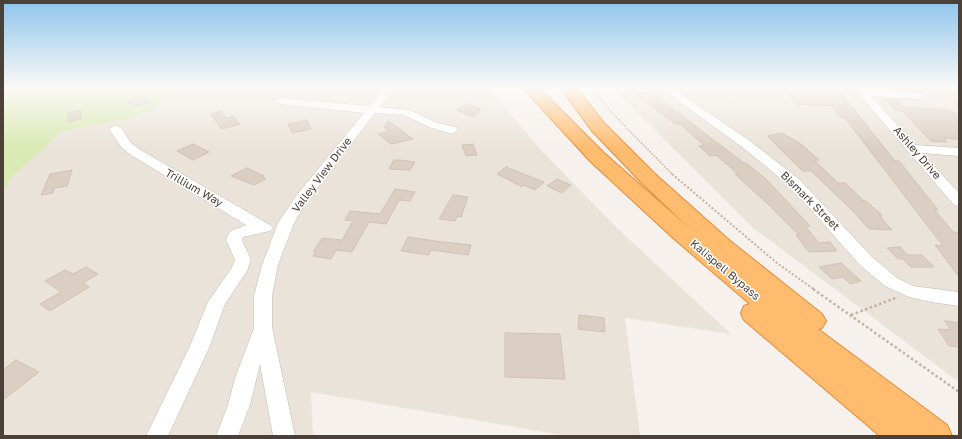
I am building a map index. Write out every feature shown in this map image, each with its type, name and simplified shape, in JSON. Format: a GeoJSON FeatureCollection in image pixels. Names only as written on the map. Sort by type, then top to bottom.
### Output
{"type":"FeatureCollection","features":[{"type":"Feature","properties":{"kind":"highway","name":"Kalispell Bypass"},"geometry":{"type":"LineString","coordinates":[[536,107],[563,138],[650,223],[765,322],[905,436]]}},
{"type":"Feature","properties":{"kind":"highway","name":"Kalispell Bypass"},"geometry":{"type":"LineString","coordinates":[[550,107],[597,157],[680,232],[797,328],[935,436]]}},
{"type":"Feature","properties":{"kind":"highway"},"geometry":{"type":"LineString","coordinates":[[584,107],[610,140],[671,200],[727,250],[948,436]]}},
{"type":"Feature","properties":{"kind":"street"},"geometry":{"type":"LineString","coordinates":[[346,107],[406,112],[433,125],[452,130]]}},
{"type":"Feature","properties":{"kind":"street","name":"Valley View Drive"},"geometry":{"type":"LineString","coordinates":[[284,436],[263,327],[262,311],[266,280],[284,228],[307,191],[373,107]]}},
{"type":"Feature","properties":{"kind":"street","name":"Bismark Street"},"geometry":{"type":"LineString","coordinates":[[693,107],[746,144],[795,183],[866,261],[891,282],[909,291],[931,296],[959,298]]}},
{"type":"Feature","properties":{"kind":"street","name":"Ashley Drive"},"geometry":{"type":"LineString","coordinates":[[876,107],[959,202]]}},
{"type":"Feature","properties":{"kind":"street","name":"Trillium Way"},"geometry":{"type":"LineString","coordinates":[[116,129],[125,144],[171,175],[264,228],[284,228]]}},
{"type":"Feature","properties":{"kind":"street"},"geometry":{"type":"LineString","coordinates":[[912,148],[959,152]]}},
{"type":"Feature","properties":{"kind":"street"},"geometry":{"type":"LineString","coordinates":[[157,436],[199,348],[217,302],[239,270],[243,260],[234,240],[236,234],[245,230],[264,228]]}},
{"type":"Feature","properties":{"kind":"street"},"geometry":{"type":"LineString","coordinates":[[227,436],[240,405],[245,378],[263,327]]}},
{"type":"Feature","properties":{"kind":"path"},"geometry":{"type":"LineString","coordinates":[[608,107],[681,182],[777,263],[959,392]]}},
{"type":"Feature","properties":{"kind":"path"},"geometry":{"type":"LineString","coordinates":[[851,315],[904,296],[909,291]]}},
{"type":"Feature","properties":{"kind":"shaded area"},"geometry":{"type":"Polygon","coordinates":[[[3,107],[505,107],[539,148],[617,228],[731,334],[625,318],[640,436],[568,436],[311,392],[313,436],[3,436],[3,107]]]}},
{"type":"Feature","properties":{"kind":"shaded area"},"geometry":{"type":"Polygon","coordinates":[[[632,107],[959,107],[959,382],[752,227],[632,107]]]}},
{"type":"Feature","properties":{"kind":"green space"},"geometry":{"type":"Polygon","coordinates":[[[3,107],[157,107],[131,118],[62,131],[10,179],[3,191],[3,107]]]}},
{"type":"Feature","properties":{"kind":"building"},"geometry":{"type":"Polygon","coordinates":[[[461,107],[476,107],[481,111],[472,117],[457,110],[461,107]]]}},
{"type":"Feature","properties":{"kind":"building"},"geometry":{"type":"Polygon","coordinates":[[[654,107],[671,107],[746,163],[766,179],[810,226],[806,227],[819,243],[830,242],[837,251],[809,252],[796,235],[799,235],[735,174],[738,174],[716,155],[710,156],[699,146],[704,145],[680,124],[675,124],[654,107]]]}},
{"type":"Feature","properties":{"kind":"building"},"geometry":{"type":"Polygon","coordinates":[[[833,107],[852,107],[895,161],[899,161],[938,210],[934,209],[953,232],[959,233],[959,277],[935,245],[943,246],[845,118],[841,118],[833,107]]]}},
{"type":"Feature","properties":{"kind":"building"},"geometry":{"type":"Polygon","coordinates":[[[893,107],[947,110],[955,113],[959,116],[959,139],[943,138],[947,142],[931,141],[902,111],[895,110],[893,107]]]}},
{"type":"Feature","properties":{"kind":"building"},"geometry":{"type":"Polygon","coordinates":[[[80,110],[81,119],[68,122],[68,113],[80,110]]]}},
{"type":"Feature","properties":{"kind":"building"},"geometry":{"type":"Polygon","coordinates":[[[221,111],[226,118],[233,116],[240,124],[222,129],[210,114],[221,111]]]}},
{"type":"Feature","properties":{"kind":"building"},"geometry":{"type":"Polygon","coordinates":[[[307,120],[311,129],[292,133],[288,124],[307,120]]]}},
{"type":"Feature","properties":{"kind":"building"},"geometry":{"type":"Polygon","coordinates":[[[388,121],[413,139],[391,144],[378,134],[389,131],[384,127],[388,121]]]}},
{"type":"Feature","properties":{"kind":"building"},"geometry":{"type":"Polygon","coordinates":[[[782,133],[801,144],[819,160],[814,160],[838,183],[845,183],[882,215],[879,215],[892,230],[869,229],[852,210],[811,171],[803,171],[767,136],[782,133]]]}},
{"type":"Feature","properties":{"kind":"building"},"geometry":{"type":"Polygon","coordinates":[[[193,144],[209,152],[193,160],[177,151],[193,144]]]}},
{"type":"Feature","properties":{"kind":"building"},"geometry":{"type":"Polygon","coordinates":[[[473,144],[477,155],[466,156],[462,145],[473,144]]]}},
{"type":"Feature","properties":{"kind":"building"},"geometry":{"type":"Polygon","coordinates":[[[394,160],[415,162],[410,170],[389,169],[394,160]]]}},
{"type":"Feature","properties":{"kind":"building"},"geometry":{"type":"Polygon","coordinates":[[[506,167],[544,182],[535,190],[524,185],[522,187],[497,174],[506,167]]]}},
{"type":"Feature","properties":{"kind":"building"},"geometry":{"type":"Polygon","coordinates":[[[247,168],[264,176],[262,177],[266,179],[254,185],[231,176],[247,168]]]}},
{"type":"Feature","properties":{"kind":"building"},"geometry":{"type":"Polygon","coordinates":[[[72,170],[67,186],[54,188],[53,193],[41,195],[50,174],[72,170]]]}},
{"type":"Feature","properties":{"kind":"building"},"geometry":{"type":"Polygon","coordinates":[[[557,179],[571,185],[562,193],[547,186],[557,179]]]}},
{"type":"Feature","properties":{"kind":"building"},"geometry":{"type":"Polygon","coordinates":[[[395,189],[415,192],[410,201],[399,200],[386,224],[369,222],[352,252],[336,250],[331,259],[313,256],[316,252],[313,252],[322,238],[342,240],[353,221],[345,220],[350,211],[380,214],[395,189]]]}},
{"type":"Feature","properties":{"kind":"building"},"geometry":{"type":"Polygon","coordinates":[[[453,195],[468,197],[461,217],[457,216],[455,221],[439,219],[453,195]]]}},
{"type":"Feature","properties":{"kind":"building"},"geometry":{"type":"Polygon","coordinates":[[[408,237],[471,245],[468,255],[431,250],[429,255],[401,251],[408,237]]]}},
{"type":"Feature","properties":{"kind":"building"},"geometry":{"type":"Polygon","coordinates":[[[900,247],[908,255],[922,255],[934,267],[911,267],[903,259],[898,259],[887,248],[900,247]]]}},
{"type":"Feature","properties":{"kind":"building"},"geometry":{"type":"Polygon","coordinates":[[[841,263],[861,281],[850,284],[843,277],[832,279],[819,267],[841,263]]]}},
{"type":"Feature","properties":{"kind":"building"},"geometry":{"type":"Polygon","coordinates":[[[86,267],[98,274],[83,283],[89,287],[50,311],[40,304],[61,292],[45,281],[65,270],[73,274],[86,267]]]}},
{"type":"Feature","properties":{"kind":"building"},"geometry":{"type":"Polygon","coordinates":[[[579,315],[604,318],[605,332],[578,329],[579,315]]]}},
{"type":"Feature","properties":{"kind":"building"},"geometry":{"type":"Polygon","coordinates":[[[945,321],[959,323],[959,347],[949,346],[938,329],[951,330],[945,321]]]}},
{"type":"Feature","properties":{"kind":"building"},"geometry":{"type":"Polygon","coordinates":[[[505,333],[560,334],[565,379],[505,377],[505,333]]]}},
{"type":"Feature","properties":{"kind":"building"},"geometry":{"type":"Polygon","coordinates":[[[16,360],[39,372],[3,400],[3,370],[16,360]]]}}]}
